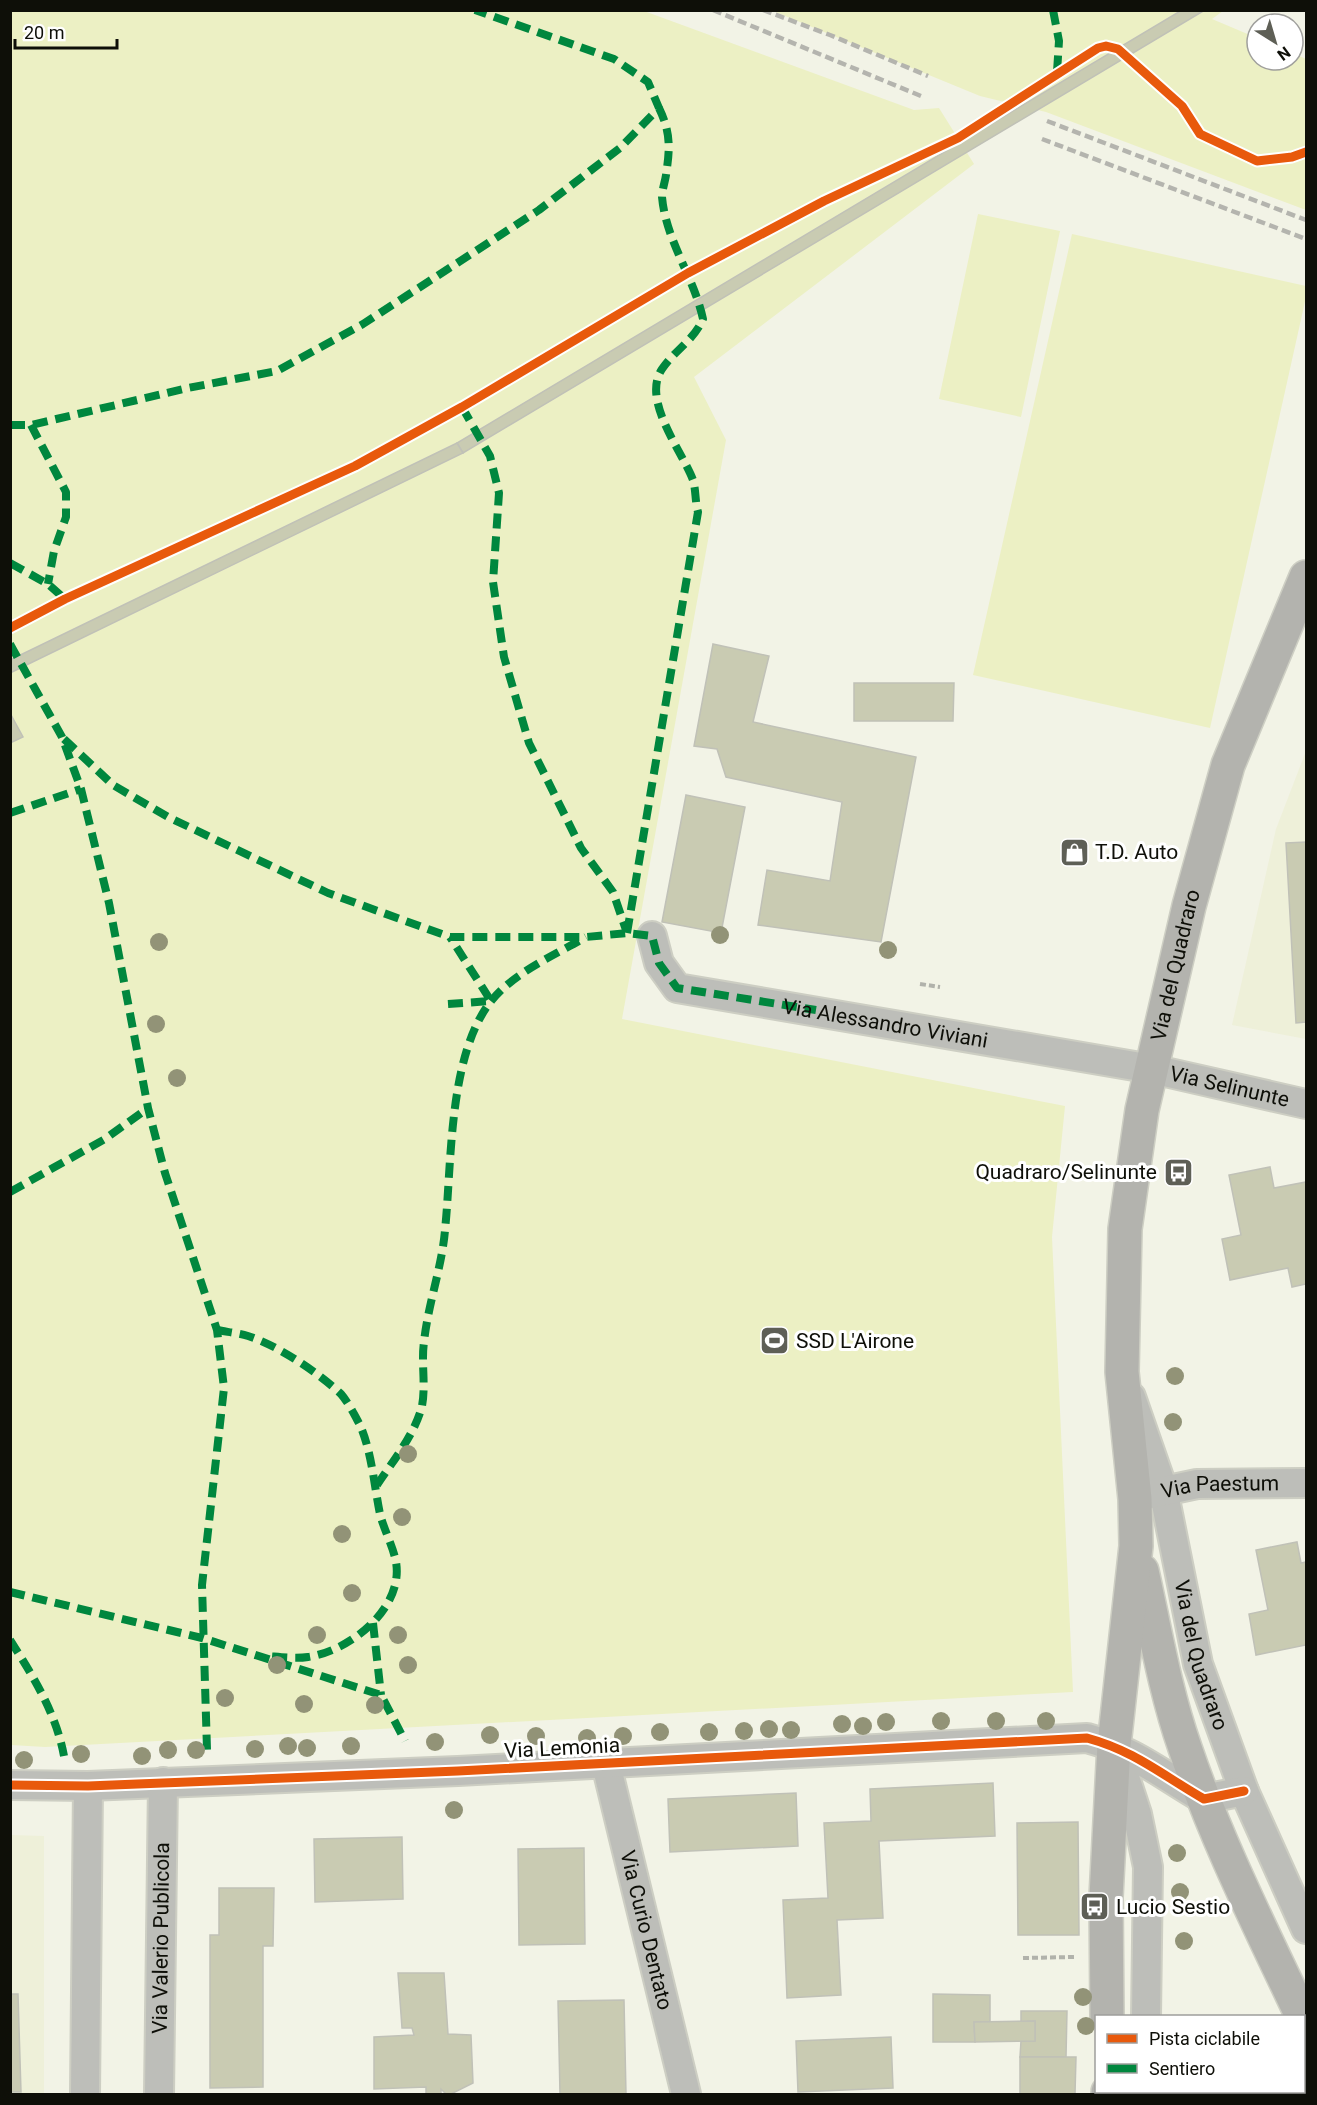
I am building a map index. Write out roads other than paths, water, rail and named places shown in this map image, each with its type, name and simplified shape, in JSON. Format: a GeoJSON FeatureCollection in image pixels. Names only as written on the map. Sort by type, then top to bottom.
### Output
{"type":"FeatureCollection","features":[{"type":"Feature","properties":{"kind":"main road","name":"Via del Quadraro"},"geometry":{"type":"LineString","coordinates":[[1107,2015],[1106,1897],[1114,1745],[1136,1545],[1149,1494],[1122,1372],[1125,1229],[1142,1110],[1189,906],[1225,774],[1239,734],[1306,576]]}},
{"type":"Feature","properties":{"kind":"main road","name":"Via del Quadraro"},"geometry":{"type":"LineString","coordinates":[[1136,1545],[1168,1689],[1184,1746],[1204,1798],[1302,2015]]}},
{"type":"Feature","properties":{"kind":"street","name":"Via Alessandro Viviani"},"geometry":{"type":"LineString","coordinates":[[652,936],[659,963],[677,988],[1152,1069]]}},
{"type":"Feature","properties":{"kind":"street","name":"Via Selinunte"},"geometry":{"type":"LineString","coordinates":[[1152,1069],[1306,1104]]}},
{"type":"Feature","properties":{"kind":"street","name":"Via Paestum"},"geometry":{"type":"LineString","coordinates":[[1149,1494],[1197,1484],[1306,1483]]}},
{"type":"Feature","properties":{"kind":"street","name":"Via del Quadraro"},"geometry":{"type":"LineString","coordinates":[[1149,1494],[1198,1664],[1244,1791],[1306,1929]]}},
{"type":"Feature","properties":{"kind":"street","name":"Via Lemonia"},"geometry":{"type":"LineString","coordinates":[[10,1785],[88,1786],[606,1764],[1087,1738],[1114,1745]]}},
{"type":"Feature","properties":{"kind":"street"},"geometry":{"type":"LineString","coordinates":[[1114,1745],[1138,1756],[1204,1798],[1244,1791]]}},
{"type":"Feature","properties":{"kind":"street"},"geometry":{"type":"LineString","coordinates":[[1114,1745],[1137,1814],[1148,1867],[1146,2015]]}},
{"type":"Feature","properties":{"kind":"street","name":"Via Curio Dentato"},"geometry":{"type":"LineString","coordinates":[[606,1764],[686,2094]]}},
{"type":"Feature","properties":{"kind":"street","name":"Via Valerio Publicola"},"geometry":{"type":"LineString","coordinates":[[159,2094],[163,1782]]}},
{"type":"Feature","properties":{"kind":"street"},"geometry":{"type":"LineString","coordinates":[[85,2094],[88,1786]]}},
{"type":"Feature","properties":{"kind":"railway"},"geometry":{"type":"LineString","coordinates":[[713,10],[921,96]]}},
{"type":"Feature","properties":{"kind":"railway"},"geometry":{"type":"LineString","coordinates":[[763,10],[928,76]]}},
{"type":"Feature","properties":{"kind":"railway"},"geometry":{"type":"LineString","coordinates":[[1047,121],[1306,220]]}},
{"type":"Feature","properties":{"kind":"railway"},"geometry":{"type":"LineString","coordinates":[[1042,139],[1306,239]]}},
{"type":"Feature","properties":{"kind":"place","name":"T.D. Auto"},"geometry":{"type":"Point","coordinates":[1074,852]}},
{"type":"Feature","properties":{"kind":"place","name":"Quadraro/Selinunte"},"geometry":{"type":"Point","coordinates":[1178,1172]}},
{"type":"Feature","properties":{"kind":"place","name":"SSD L'Airone"},"geometry":{"type":"Point","coordinates":[775,1341]}},
{"type":"Feature","properties":{"kind":"place","name":"Lucio Sestio"},"geometry":{"type":"Point","coordinates":[1095,1907]}}]}
